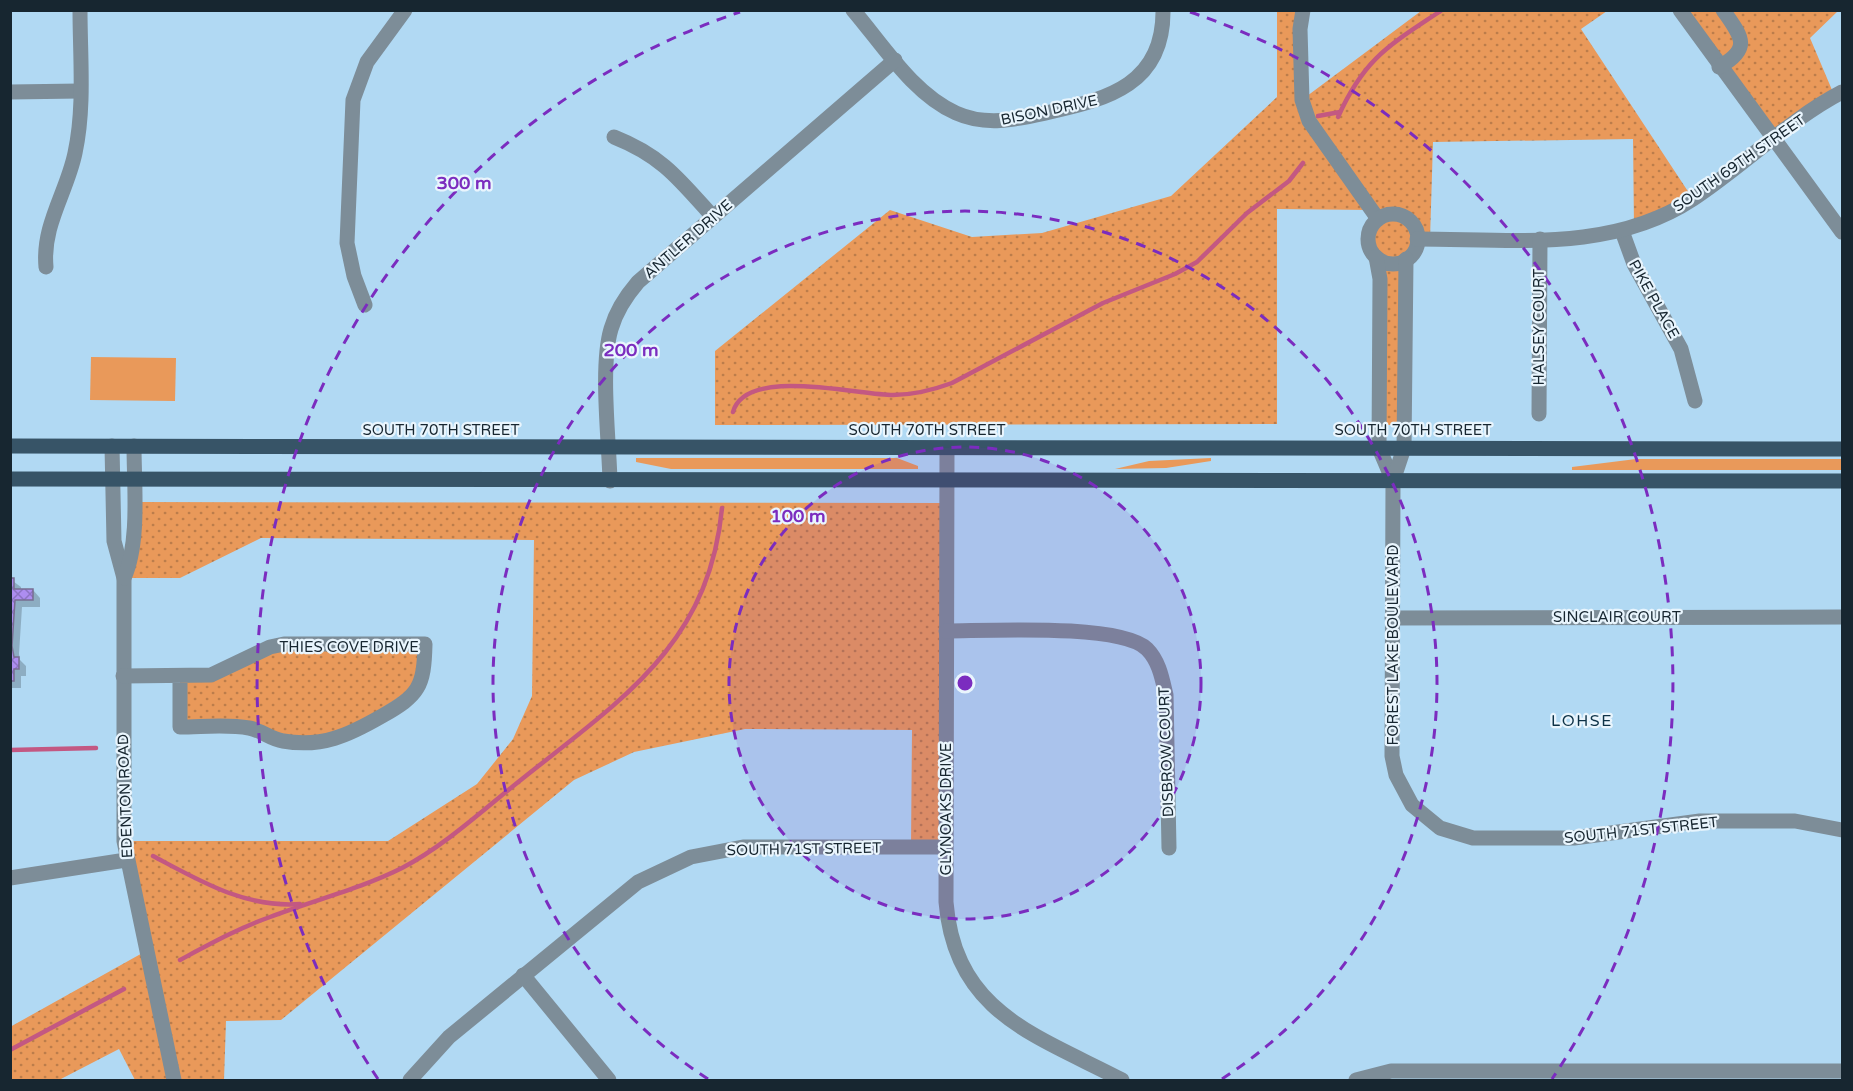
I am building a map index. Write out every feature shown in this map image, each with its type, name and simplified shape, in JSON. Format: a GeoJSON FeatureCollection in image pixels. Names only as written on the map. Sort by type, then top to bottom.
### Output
{"type":"FeatureCollection","features":[{"type":"Feature","properties":{"kind":"main road","name":"SOUTH 70TH STREET"},"geometry":{"type":"LineString","coordinates":[[10,446],[1842,449]]}},
{"type":"Feature","properties":{"kind":"main road"},"geometry":{"type":"LineString","coordinates":[[10,479],[1842,481]]}},
{"type":"Feature","properties":{"kind":"street"},"geometry":{"type":"LineString","coordinates":[[46,267],[45,248],[50,224],[75,154],[80,91],[80,10]]}},
{"type":"Feature","properties":{"kind":"street"},"geometry":{"type":"LineString","coordinates":[[365,305],[354,276],[347,243],[353,100],[367,62],[405,10]]}},
{"type":"Feature","properties":{"kind":"street","name":"BISON DRIVE"},"geometry":{"type":"LineString","coordinates":[[853,10],[925,94],[940,105],[976,119],[1013,120],[1098,101],[1131,82],[1153,56],[1160,38],[1163,10]]}},
{"type":"Feature","properties":{"kind":"street"},"geometry":{"type":"LineString","coordinates":[[1303,10],[1300,29],[1302,100],[1309,121],[1378,219]]}},
{"type":"Feature","properties":{"kind":"street"},"geometry":{"type":"LineString","coordinates":[[1680,10],[1719,67],[1842,232]]}},
{"type":"Feature","properties":{"kind":"street"},"geometry":{"type":"LineString","coordinates":[[1719,67],[1738,54],[1742,40],[1723,10]]}},
{"type":"Feature","properties":{"kind":"street","name":"ANTLER DRIVE"},"geometry":{"type":"LineString","coordinates":[[610,481],[607,354],[610,331],[617,313],[638,282],[896,60]]}},
{"type":"Feature","properties":{"kind":"street"},"geometry":{"type":"LineString","coordinates":[[10,92],[80,91]]}},
{"type":"Feature","properties":{"kind":"street","name":"SOUTH 69TH STREET"},"geometry":{"type":"LineString","coordinates":[[1417,238],[1591,238],[1622,231],[1667,214],[1693,199],[1842,92]]}},
{"type":"Feature","properties":{"kind":"street"},"geometry":{"type":"LineString","coordinates":[[614,137],[640,147],[667,166],[713,217]]}},
{"type":"Feature","properties":{"kind":"street"},"geometry":{"type":"LineString","coordinates":[[1388,214],[1405,217],[1414,226],[1417,238],[1415,250],[1406,260],[1394,263],[1377,258],[1370,248],[1368,237],[1371,227],[1378,219],[1388,214]]}},
{"type":"Feature","properties":{"kind":"street","name":"PIKE PLACE"},"geometry":{"type":"LineString","coordinates":[[1622,231],[1634,264],[1682,349],[1695,401]]}},
{"type":"Feature","properties":{"kind":"street","name":"HALSEY COURT"},"geometry":{"type":"LineString","coordinates":[[1539,414],[1540,239]]}},
{"type":"Feature","properties":{"kind":"street","name":"FOREST LAKE BOULEVARD"},"geometry":{"type":"LineString","coordinates":[[1377,258],[1380,279],[1379,448],[1393,481]]}},
{"type":"Feature","properties":{"kind":"street","name":"FOREST LAKE BOULEVARD"},"geometry":{"type":"LineString","coordinates":[[1406,260],[1404,448],[1393,481],[1392,756],[1396,776],[1412,805]]}},
{"type":"Feature","properties":{"kind":"street","name":"EDENTON ROAD"},"geometry":{"type":"LineString","coordinates":[[112,446],[114,541],[124,578],[123,813],[126,860],[174,1080]]}},
{"type":"Feature","properties":{"kind":"street","name":"EDENTON ROAD"},"geometry":{"type":"LineString","coordinates":[[124,578],[132,552],[134,446]]}},
{"type":"Feature","properties":{"kind":"street","name":"GLYNOAKS DRIVE"},"geometry":{"type":"LineString","coordinates":[[947,448],[945,847],[949,934],[957,958],[981,995],[1015,1024],[1122,1080]]}},
{"type":"Feature","properties":{"kind":"street","name":"SINCLAIR COURT"},"geometry":{"type":"LineString","coordinates":[[1392,618],[1842,617]]}},
{"type":"Feature","properties":{"kind":"street","name":"DISBROW COURT"},"geometry":{"type":"LineString","coordinates":[[946,631],[1089,633],[1118,636],[1146,648],[1162,674],[1166,694],[1169,848]]}},
{"type":"Feature","properties":{"kind":"street","name":"THIES COVE DRIVE"},"geometry":{"type":"LineString","coordinates":[[123,676],[211,675],[270,647],[284,644],[425,644],[424,672],[416,694],[407,702],[346,736],[332,741],[285,742],[241,727],[180,727],[180,677]]}},
{"type":"Feature","properties":{"kind":"street","name":"SOUTH 71ST STREET"},"geometry":{"type":"LineString","coordinates":[[1412,805],[1440,828],[1473,838],[1574,838],[1700,822],[1795,821],[1842,830]]}},
{"type":"Feature","properties":{"kind":"street","name":"SOUTH 71ST STREET"},"geometry":{"type":"LineString","coordinates":[[410,1080],[449,1037],[638,882],[691,857],[743,847],[945,847]]}},
{"type":"Feature","properties":{"kind":"street"},"geometry":{"type":"LineString","coordinates":[[10,878],[126,860]]}},
{"type":"Feature","properties":{"kind":"street"},"geometry":{"type":"LineString","coordinates":[[523,975],[609,1080]]}},
{"type":"Feature","properties":{"kind":"street"},"geometry":{"type":"LineString","coordinates":[[1356,1080],[1391,1071],[1842,1071]]}},
{"type":"Feature","properties":{"kind":"shaded area"},"geometry":{"type":"Polygon","coordinates":[[[1277,11],[1303,11],[1303,99],[1421,11],[1607,11],[1581,29],[1693,199],[1634,227],[1633,139],[1433,142],[1430,239],[1417,244],[1411,255],[1404,425],[1379,425],[1373,253],[1369,242],[1371,210],[1277,209],[1277,424],[715,425],[715,351],[890,210],[972,237],[1042,233],[1171,196],[1277,97],[1277,11]]]}},
{"type":"Feature","properties":{"kind":"shaded area"},"geometry":{"type":"Polygon","coordinates":[[[1680,11],[1838,11],[1810,38],[1835,97],[1773,141],[1680,11]]]}},
{"type":"Feature","properties":{"kind":"shaded area"},"geometry":{"type":"Polygon","coordinates":[[[91,357],[176,358],[175,401],[90,400],[91,357]]]}},
{"type":"Feature","properties":{"kind":"shaded area"},"geometry":{"type":"Polygon","coordinates":[[[636,458],[897,458],[918,466],[918,469],[671,469],[636,462],[636,458]]]}},
{"type":"Feature","properties":{"kind":"shaded area"},"geometry":{"type":"Polygon","coordinates":[[[1211,458],[1211,461],[1166,468],[1115,469],[1149,461],[1211,458]]]}},
{"type":"Feature","properties":{"kind":"shaded area"},"geometry":{"type":"Polygon","coordinates":[[[1636,459],[1842,459],[1842,470],[1572,470],[1572,467],[1636,459]]]}},
{"type":"Feature","properties":{"kind":"shaded area"},"geometry":{"type":"Polygon","coordinates":[[[134,502],[947,503],[945,847],[911,847],[912,730],[745,729],[634,752],[574,780],[281,1020],[226,1021],[224,1080],[135,1080],[119,1049],[59,1080],[11,1080],[10,1027],[146,951],[124,841],[388,841],[477,784],[513,739],[532,696],[534,540],[261,538],[180,578],[124,578],[134,502]]]}},
{"type":"Feature","properties":{"kind":"shaded area"},"geometry":{"type":"Polygon","coordinates":[[[425,644],[422,682],[332,741],[257,730],[180,727],[180,677],[196,677],[270,647],[425,644]]]}},
{"type":"Feature","properties":{"kind":"building"},"geometry":{"type":"Polygon","coordinates":[[[10,578],[14,578],[14,589],[33,589],[33,600],[15,600],[12,646],[14,657],[19,657],[19,669],[14,669],[14,681],[10,681],[10,578]]]}},
{"type":"Feature","properties":{"kind":"waterway"},"geometry":{"type":"LineString","coordinates":[[1338,117],[1358,80],[1369,66],[1393,43],[1442,10]]}},
{"type":"Feature","properties":{"kind":"waterway"},"geometry":{"type":"LineString","coordinates":[[1318,116],[1340,112]]}},
{"type":"Feature","properties":{"kind":"waterway"},"geometry":{"type":"LineString","coordinates":[[733,412],[742,398],[758,390],[780,386],[830,388],[893,395],[923,392],[952,383],[1103,303],[1175,274],[1197,262],[1247,213],[1289,181],[1303,163]]}},
{"type":"Feature","properties":{"kind":"waterway"},"geometry":{"type":"LineString","coordinates":[[180,960],[247,926],[370,882],[418,859],[464,826],[593,723],[654,665],[679,633],[699,597],[714,556],[722,508]]}},
{"type":"Feature","properties":{"kind":"waterway"},"geometry":{"type":"LineString","coordinates":[[10,750],[96,748]]}},
{"type":"Feature","properties":{"kind":"waterway"},"geometry":{"type":"LineString","coordinates":[[153,856],[206,883],[242,897],[260,902],[300,904]]}},
{"type":"Feature","properties":{"kind":"waterway"},"geometry":{"type":"LineString","coordinates":[[10,1050],[124,989]]}},
{"type":"Feature","properties":{"kind":"district","name":"LOHSE"},"geometry":{"type":"Point","coordinates":[1582,720]}}]}
